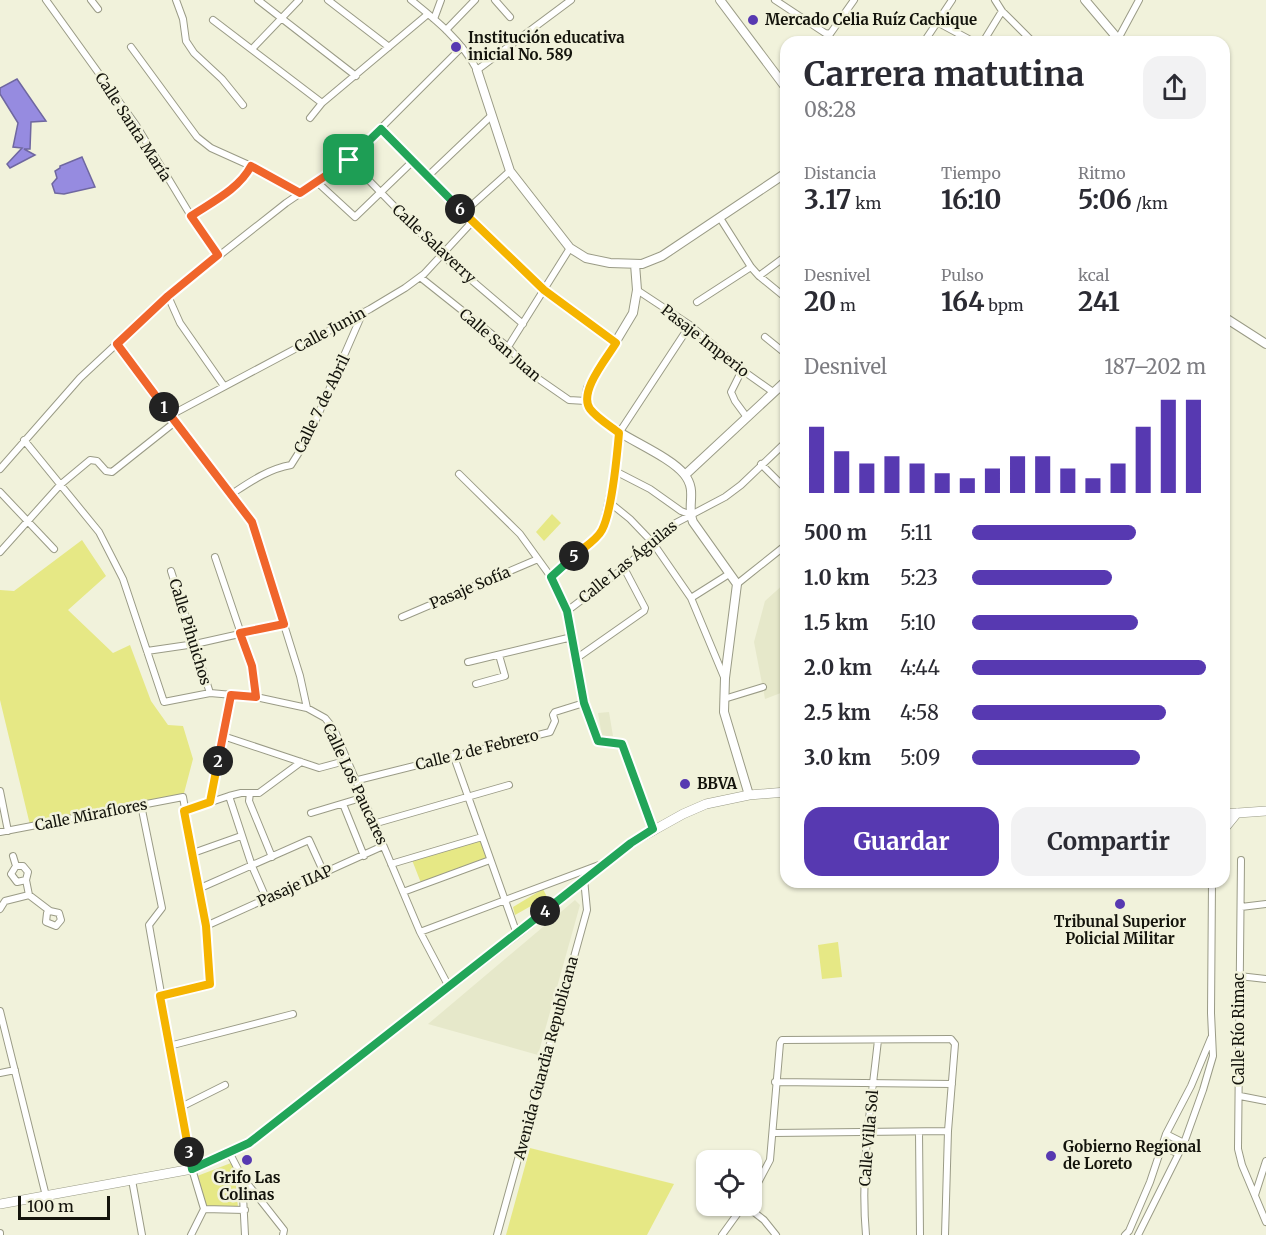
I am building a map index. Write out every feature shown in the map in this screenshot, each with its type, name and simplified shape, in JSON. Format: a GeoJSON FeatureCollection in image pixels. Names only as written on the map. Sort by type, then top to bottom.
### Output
{"type":"FeatureCollection","features":[{"type":"Feature","properties":{"kind":"main road"},"geometry":{"type":"LineString","coordinates":[[0,1204],[192,1169],[249,1143],[631,843],[653,829],[706,804],[749,795],[780,792]]}},
{"type":"Feature","properties":{"kind":"main road"},"geometry":{"type":"LineString","coordinates":[[1230,814],[1266,812]]}},
{"type":"Feature","properties":{"kind":"main road"},"geometry":{"type":"LineString","coordinates":[[1230,822],[1238,813]]}},
{"type":"Feature","properties":{"kind":"street","name":"Calle Santa María"},"geometry":{"type":"LineString","coordinates":[[46,0],[136,125],[191,216],[218,255]]}},
{"type":"Feature","properties":{"kind":"street"},"geometry":{"type":"LineString","coordinates":[[91,0],[98,9]]}},
{"type":"Feature","properties":{"kind":"street"},"geometry":{"type":"LineString","coordinates":[[176,0],[183,19],[186,40],[194,53],[222,79],[243,105]]}},
{"type":"Feature","properties":{"kind":"street"},"geometry":{"type":"LineString","coordinates":[[258,0],[356,76]]}},
{"type":"Feature","properties":{"kind":"street"},"geometry":{"type":"LineString","coordinates":[[252,49],[299,0]]}},
{"type":"Feature","properties":{"kind":"street"},"geometry":{"type":"LineString","coordinates":[[328,0],[389,47]]}},
{"type":"Feature","properties":{"kind":"street"},"geometry":{"type":"LineString","coordinates":[[411,0],[462,47],[477,70],[510,171],[570,248],[586,258],[610,264],[649,262],[720,219],[780,177]]}},
{"type":"Feature","properties":{"kind":"street"},"geometry":{"type":"LineString","coordinates":[[310,118],[322,103],[389,47],[431,16],[441,0]]}},
{"type":"Feature","properties":{"kind":"street"},"geometry":{"type":"LineString","coordinates":[[446,30],[475,0]]}},
{"type":"Feature","properties":{"kind":"street"},"geometry":{"type":"LineString","coordinates":[[495,0],[510,17]]}},
{"type":"Feature","properties":{"kind":"street"},"geometry":{"type":"LineString","coordinates":[[477,70],[571,0]]}},
{"type":"Feature","properties":{"kind":"street"},"geometry":{"type":"LineString","coordinates":[[721,0],[780,79]]}},
{"type":"Feature","properties":{"kind":"street"},"geometry":{"type":"LineString","coordinates":[[775,0],[825,33],[832,32],[854,0]]}},
{"type":"Feature","properties":{"kind":"street"},"geometry":{"type":"LineString","coordinates":[[928,36],[952,0]]}},
{"type":"Feature","properties":{"kind":"street"},"geometry":{"type":"LineString","coordinates":[[995,0],[1002,11],[1027,36]]}},
{"type":"Feature","properties":{"kind":"street"},"geometry":{"type":"LineString","coordinates":[[1085,0],[1115,36]]}},
{"type":"Feature","properties":{"kind":"street"},"geometry":{"type":"LineString","coordinates":[[1120,36],[1139,0]]}},
{"type":"Feature","properties":{"kind":"street"},"geometry":{"type":"LineString","coordinates":[[987,36],[1002,11]]}},
{"type":"Feature","properties":{"kind":"street"},"geometry":{"type":"LineString","coordinates":[[213,20],[322,103]]}},
{"type":"Feature","properties":{"kind":"street"},"geometry":{"type":"LineString","coordinates":[[937,22],[963,36]]}},
{"type":"Feature","properties":{"kind":"street"},"geometry":{"type":"LineString","coordinates":[[131,47],[197,137],[249,170],[300,193]]}},
{"type":"Feature","properties":{"kind":"street"},"geometry":{"type":"LineString","coordinates":[[0,469],[81,378],[168,296],[300,193],[349,160],[462,47]]}},
{"type":"Feature","properties":{"kind":"street"},"geometry":{"type":"LineString","coordinates":[[428,176],[492,115]]}},
{"type":"Feature","properties":{"kind":"street"},"geometry":{"type":"LineString","coordinates":[[381,129],[472,222],[544,290],[616,343]]}},
{"type":"Feature","properties":{"kind":"street","name":"Calle Salaverry"},"geometry":{"type":"LineString","coordinates":[[349,160],[442,255],[523,324]]}},
{"type":"Feature","properties":{"kind":"street"},"geometry":{"type":"LineString","coordinates":[[317,182],[355,218],[413,161]]}},
{"type":"Feature","properties":{"kind":"street"},"geometry":{"type":"LineString","coordinates":[[191,216],[229,191],[249,170]]}},
{"type":"Feature","properties":{"kind":"street"},"geometry":{"type":"LineString","coordinates":[[464,213],[510,171]]}},
{"type":"Feature","properties":{"kind":"street"},"geometry":{"type":"LineString","coordinates":[[720,219],[751,267],[780,293]]}},
{"type":"Feature","properties":{"kind":"street","name":"Calle Junin"},"geometry":{"type":"LineString","coordinates":[[171,415],[363,312],[420,277],[472,222]]}},
{"type":"Feature","properties":{"kind":"street"},"geometry":{"type":"LineString","coordinates":[[508,347],[570,248]]}},
{"type":"Feature","properties":{"kind":"street"},"geometry":{"type":"LineString","coordinates":[[759,276],[780,260]]}},
{"type":"Feature","properties":{"kind":"street"},"geometry":{"type":"LineString","coordinates":[[635,264],[637,290],[633,313],[588,388],[586,400],[590,409],[619,433],[662,455],[685,475],[692,492],[690,514],[693,522],[737,584]]}},
{"type":"Feature","properties":{"kind":"street"},"geometry":{"type":"LineString","coordinates":[[697,302],[751,267]]}},
{"type":"Feature","properties":{"kind":"street","name":"Calle San Juan"},"geometry":{"type":"LineString","coordinates":[[420,277],[508,347],[533,375],[563,397],[574,402],[586,400]]}},
{"type":"Feature","properties":{"kind":"street","name":"Pasaje Imperio"},"geometry":{"type":"LineString","coordinates":[[637,290],[690,325],[742,370],[773,392]]}},
{"type":"Feature","properties":{"kind":"street"},"geometry":{"type":"LineString","coordinates":[[168,296],[180,323],[224,386]]}},
{"type":"Feature","properties":{"kind":"street","name":"Calle 7 de Abril"},"geometry":{"type":"LineString","coordinates":[[230,495],[261,475],[291,465],[317,418],[363,312]]}},
{"type":"Feature","properties":{"kind":"street"},"geometry":{"type":"LineString","coordinates":[[1230,321],[1266,344]]}},
{"type":"Feature","properties":{"kind":"street"},"geometry":{"type":"LineString","coordinates":[[551,577],[602,532],[615,471],[619,433],[690,325]]}},
{"type":"Feature","properties":{"kind":"street"},"geometry":{"type":"LineString","coordinates":[[765,337],[780,349]]}},
{"type":"Feature","properties":{"kind":"street"},"geometry":{"type":"LineString","coordinates":[[24,440],[99,532],[123,579],[164,702],[210,693],[256,697],[307,708],[252,522],[117,344]]}},
{"type":"Feature","properties":{"kind":"street"},"geometry":{"type":"LineString","coordinates":[[742,370],[731,392],[746,416]]}},
{"type":"Feature","properties":{"kind":"street"},"geometry":{"type":"LineString","coordinates":[[685,475],[780,386]]}},
{"type":"Feature","properties":{"kind":"street"},"geometry":{"type":"LineString","coordinates":[[0,552],[60,485],[90,460],[97,460],[106,471],[112,471],[175,422]]}},
{"type":"Feature","properties":{"kind":"street","name":"Calle Las Águilas"},"geometry":{"type":"LineString","coordinates":[[567,611],[624,568],[672,525],[725,497],[780,447]]}},
{"type":"Feature","properties":{"kind":"street"},"geometry":{"type":"LineString","coordinates":[[761,464],[780,483]]}},
{"type":"Feature","properties":{"kind":"street"},"geometry":{"type":"LineString","coordinates":[[615,471],[650,489],[681,511],[690,514]]}},
{"type":"Feature","properties":{"kind":"street"},"geometry":{"type":"LineString","coordinates":[[459,474],[520,534],[551,577],[567,611],[584,703],[598,741],[622,744],[653,829]]}},
{"type":"Feature","properties":{"kind":"street"},"geometry":{"type":"LineString","coordinates":[[0,492],[54,549]]}},
{"type":"Feature","properties":{"kind":"street"},"geometry":{"type":"LineString","coordinates":[[609,502],[630,519],[653,543],[691,598],[725,678]]}},
{"type":"Feature","properties":{"kind":"street"},"geometry":{"type":"LineString","coordinates":[[749,795],[724,712],[725,678],[737,584],[780,550]]}},
{"type":"Feature","properties":{"kind":"street"},"geometry":{"type":"LineString","coordinates":[[215,557],[252,666],[256,697]]}},
{"type":"Feature","properties":{"kind":"street","name":"Pasaje Sofía"},"geometry":{"type":"LineString","coordinates":[[402,617],[538,559]]}},
{"type":"Feature","properties":{"kind":"street"},"geometry":{"type":"LineString","coordinates":[[577,658],[644,611],[645,608],[624,568]]}},
{"type":"Feature","properties":{"kind":"street","name":"Calle Pihuichos"},"geometry":{"type":"LineString","coordinates":[[171,571],[210,693]]}},
{"type":"Feature","properties":{"kind":"street"},"geometry":{"type":"LineString","coordinates":[[691,598],[729,574]]}},
{"type":"Feature","properties":{"kind":"street"},"geometry":{"type":"LineString","coordinates":[[147,651],[195,644],[284,624]]}},
{"type":"Feature","properties":{"kind":"street"},"geometry":{"type":"LineString","coordinates":[[468,662],[572,637]]}},
{"type":"Feature","properties":{"kind":"street"},"geometry":{"type":"LineString","coordinates":[[476,684],[505,676],[499,655]]}},
{"type":"Feature","properties":{"kind":"street"},"geometry":{"type":"LineString","coordinates":[[724,699],[763,687]]}},
{"type":"Feature","properties":{"kind":"street"},"geometry":{"type":"LineString","coordinates":[[210,802],[231,695]]}},
{"type":"Feature","properties":{"kind":"street","name":"Calle 2 de Febrero"},"geometry":{"type":"LineString","coordinates":[[354,781],[550,732],[555,721],[553,715],[555,712],[584,703]]}},
{"type":"Feature","properties":{"kind":"street","name":"Calle Los Paucares"},"geometry":{"type":"LineString","coordinates":[[307,708],[325,718],[334,729],[345,761],[420,932],[449,987]]}},
{"type":"Feature","properties":{"kind":"street"},"geometry":{"type":"LineString","coordinates":[[223,736],[319,768],[345,761]]}},
{"type":"Feature","properties":{"kind":"street"},"geometry":{"type":"LineString","coordinates":[[454,757],[517,934]]}},
{"type":"Feature","properties":{"kind":"street"},"geometry":{"type":"LineString","coordinates":[[160,996],[210,984],[206,926],[184,811],[229,796],[258,793],[301,762]]}},
{"type":"Feature","properties":{"kind":"street"},"geometry":{"type":"LineString","coordinates":[[372,824],[509,785]]}},
{"type":"Feature","properties":{"kind":"street"},"geometry":{"type":"LineString","coordinates":[[0,790],[4,831]]}},
{"type":"Feature","properties":{"kind":"street"},"geometry":{"type":"LineString","coordinates":[[250,793],[249,801],[272,857]]}},
{"type":"Feature","properties":{"kind":"street"},"geometry":{"type":"LineString","coordinates":[[229,796],[241,836],[266,898]]}},
{"type":"Feature","properties":{"kind":"street","name":"Calle Miraflores"},"geometry":{"type":"LineString","coordinates":[[4,831],[183,797],[184,811]]}},
{"type":"Feature","properties":{"kind":"street"},"geometry":{"type":"LineString","coordinates":[[311,813],[361,798]]}},
{"type":"Feature","properties":{"kind":"street"},"geometry":{"type":"LineString","coordinates":[[343,804],[364,856]]}},
{"type":"Feature","properties":{"kind":"street"},"geometry":{"type":"LineString","coordinates":[[141,805],[162,908],[149,925],[160,996],[192,1169],[204,1209],[191,1235]]}},
{"type":"Feature","properties":{"kind":"street"},"geometry":{"type":"LineString","coordinates":[[193,853],[241,836]]}},
{"type":"Feature","properties":{"kind":"street"},"geometry":{"type":"LineString","coordinates":[[391,864],[482,837]]}},
{"type":"Feature","properties":{"kind":"street"},"geometry":{"type":"LineString","coordinates":[[198,889],[309,840],[324,873]]}},
{"type":"Feature","properties":{"kind":"street","name":"Pasaje IIAP"},"geometry":{"type":"LineString","coordinates":[[206,926],[383,846]]}},
{"type":"Feature","properties":{"kind":"street"},"geometry":{"type":"LineString","coordinates":[[13,856],[16,866],[11,874],[13,879],[16,882],[26,880]]}},
{"type":"Feature","properties":{"kind":"street"},"geometry":{"type":"LineString","coordinates":[[403,892],[490,860]]}},
{"type":"Feature","properties":{"kind":"street","name":"Calle Río Rimac"},"geometry":{"type":"LineString","coordinates":[[1241,860],[1238,1149],[1242,1165],[1266,1222]]}},
{"type":"Feature","properties":{"kind":"street"},"geometry":{"type":"LineString","coordinates":[[420,932],[604,863]]}},
{"type":"Feature","properties":{"kind":"street"},"geometry":{"type":"LineString","coordinates":[[16,866],[23,866],[28,873],[26,880],[29,895],[50,911]]}},
{"type":"Feature","properties":{"kind":"street","name":"Avenida Guardia Republicana"},"geometry":{"type":"LineString","coordinates":[[497,1235],[587,910],[584,879]]}},
{"type":"Feature","properties":{"kind":"street"},"geometry":{"type":"LineString","coordinates":[[1138,1235],[1184,1143],[1213,1056],[1212,888]]}},
{"type":"Feature","properties":{"kind":"street"},"geometry":{"type":"LineString","coordinates":[[0,909],[5,901],[29,895]]}},
{"type":"Feature","properties":{"kind":"street"},"geometry":{"type":"LineString","coordinates":[[1240,907],[1266,904]]}},
{"type":"Feature","properties":{"kind":"street"},"geometry":{"type":"LineString","coordinates":[[1239,976],[1266,979]]}},
{"type":"Feature","properties":{"kind":"street"},"geometry":{"type":"LineString","coordinates":[[0,1011],[46,1196]]}},
{"type":"Feature","properties":{"kind":"street"},"geometry":{"type":"LineString","coordinates":[[169,1046],[293,1014]]}},
{"type":"Feature","properties":{"kind":"street"},"geometry":{"type":"LineString","coordinates":[[1125,1235],[1129,1231],[1150,1182],[1166,1134],[1191,1086],[1212,1035]]}},
{"type":"Feature","properties":{"kind":"street"},"geometry":{"type":"LineString","coordinates":[[762,1175],[770,1160],[774,1132],[775,1082],[780,1043],[783,1040],[951,1040],[955,1044],[948,1131],[945,1235]]}},
{"type":"Feature","properties":{"kind":"street","name":"Calle Villa Sol"},"geometry":{"type":"LineString","coordinates":[[866,1235],[864,1216],[866,1133],[878,1040]]}},
{"type":"Feature","properties":{"kind":"street"},"geometry":{"type":"LineString","coordinates":[[0,1073],[15,1070]]}},
{"type":"Feature","properties":{"kind":"street"},"geometry":{"type":"LineString","coordinates":[[775,1082],[952,1084]]}},
{"type":"Feature","properties":{"kind":"street"},"geometry":{"type":"LineString","coordinates":[[180,1107],[225,1085]]}},
{"type":"Feature","properties":{"kind":"street"},"geometry":{"type":"LineString","coordinates":[[1240,1096],[1266,1101]]}},
{"type":"Feature","properties":{"kind":"street"},"geometry":{"type":"LineString","coordinates":[[774,1132],[948,1131]]}},
{"type":"Feature","properties":{"kind":"street"},"geometry":{"type":"LineString","coordinates":[[919,1132],[920,1235]]}},
{"type":"Feature","properties":{"kind":"street"},"geometry":{"type":"LineString","coordinates":[[1166,1134],[1184,1143]]}},
{"type":"Feature","properties":{"kind":"street"},"geometry":{"type":"LineString","coordinates":[[1162,1145],[1178,1154]]}},
{"type":"Feature","properties":{"kind":"street"},"geometry":{"type":"LineString","coordinates":[[229,1152],[242,1177],[284,1230],[283,1235]]}},
{"type":"Feature","properties":{"kind":"street"},"geometry":{"type":"LineString","coordinates":[[1254,1195],[1266,1161]]}},
{"type":"Feature","properties":{"kind":"street"},"geometry":{"type":"LineString","coordinates":[[242,1177],[245,1235]]}},
{"type":"Feature","properties":{"kind":"street"},"geometry":{"type":"LineString","coordinates":[[132,1180],[142,1235]]}},
{"type":"Feature","properties":{"kind":"street"},"geometry":{"type":"LineString","coordinates":[[204,1209],[245,1210]]}},
{"type":"Feature","properties":{"kind":"street"},"geometry":{"type":"LineString","coordinates":[[722,1235],[737,1216]]}},
{"type":"Feature","properties":{"kind":"street"},"geometry":{"type":"LineString","coordinates":[[759,1216],[776,1235]]}},
{"type":"Feature","properties":{"kind":"shaded area"},"geometry":{"type":"Polygon","coordinates":[[[17,79],[46,121],[31,122],[30,149],[24,149],[35,155],[10,168],[7,164],[22,148],[13,147],[18,123],[0,94],[0,88],[17,79]]]}},
{"type":"Feature","properties":{"kind":"shaded area"},"geometry":{"type":"Polygon","coordinates":[[[82,157],[95,187],[64,194],[55,193],[52,184],[57,178],[55,171],[60,166],[82,157]]]}},
{"type":"Feature","properties":{"kind":"shaded area"},"geometry":{"type":"Polygon","coordinates":[[[780,587],[780,693],[765,699],[754,642],[765,601],[780,587]]]}},
{"type":"Feature","properties":{"kind":"shaded area"},"geometry":{"type":"Polygon","coordinates":[[[609,712],[613,736],[602,736],[598,713],[609,712]]]}},
{"type":"Feature","properties":{"kind":"shaded area"},"geometry":{"type":"Polygon","coordinates":[[[575,900],[580,905],[538,1055],[428,1024],[575,900]]]}},
{"type":"Feature","properties":{"kind":"green space"},"geometry":{"type":"Polygon","coordinates":[[[552,514],[561,523],[544,541],[536,532],[552,514]]]}},
{"type":"Feature","properties":{"kind":"green space"},"geometry":{"type":"Polygon","coordinates":[[[82,540],[106,576],[68,610],[113,653],[130,645],[151,701],[168,725],[183,726],[193,759],[183,797],[31,829],[0,700],[0,590],[14,591],[82,540]]]}},
{"type":"Feature","properties":{"kind":"green space"},"geometry":{"type":"Polygon","coordinates":[[[481,839],[489,860],[421,883],[412,860],[481,839]]]}},
{"type":"Feature","properties":{"kind":"green space"},"geometry":{"type":"Polygon","coordinates":[[[543,889],[547,897],[515,915],[513,907],[543,889]]]}},
{"type":"Feature","properties":{"kind":"green space"},"geometry":{"type":"Polygon","coordinates":[[[838,942],[842,977],[822,979],[818,945],[838,942]]]}},
{"type":"Feature","properties":{"kind":"green space"},"geometry":{"type":"Polygon","coordinates":[[[530,1148],[674,1184],[647,1235],[506,1235],[530,1148]]]}},
{"type":"Feature","properties":{"kind":"green space"},"geometry":{"type":"Polygon","coordinates":[[[231,1163],[235,1171],[238,1208],[201,1207],[192,1178],[231,1163]]]}},
{"type":"Feature","properties":{"kind":"place","name":"Mercado Celia Ruíz Cachique"},"geometry":{"type":"Point","coordinates":[753,20]}},
{"type":"Feature","properties":{"kind":"place","name":"Institución educativa inicial No. 589"},"geometry":{"type":"Point","coordinates":[456,47]}},
{"type":"Feature","properties":{"kind":"place","name":"BBVA"},"geometry":{"type":"Point","coordinates":[685,784]}},
{"type":"Feature","properties":{"kind":"place","name":"Tribunal Superior Policial Militar"},"geometry":{"type":"Point","coordinates":[1120,904]}},
{"type":"Feature","properties":{"kind":"place","name":"Gobierno Regional de Loreto"},"geometry":{"type":"Point","coordinates":[1051,1156]}},
{"type":"Feature","properties":{"kind":"place","name":"Grifo Las Colinas"},"geometry":{"type":"Point","coordinates":[247,1160]}},
{"type":"Feature","properties":{"kind":"route"},"geometry":{"type":"LineString","coordinates":[[381,129],[472,222],[544,290],[616,343],[588,388],[586,400],[590,409],[619,433],[606,518],[602,532],[551,577],[567,611],[584,703],[598,741],[622,744],[653,829],[584,879],[249,1143],[192,1169],[160,996],[210,984],[206,926],[184,811],[210,802],[231,695],[256,697],[252,666],[240,633],[284,624],[252,522],[171,415],[153,395],[117,344],[168,296],[218,255],[191,216],[229,191],[247,174],[251,166],[300,193],[349,160],[381,129]]}}]}
